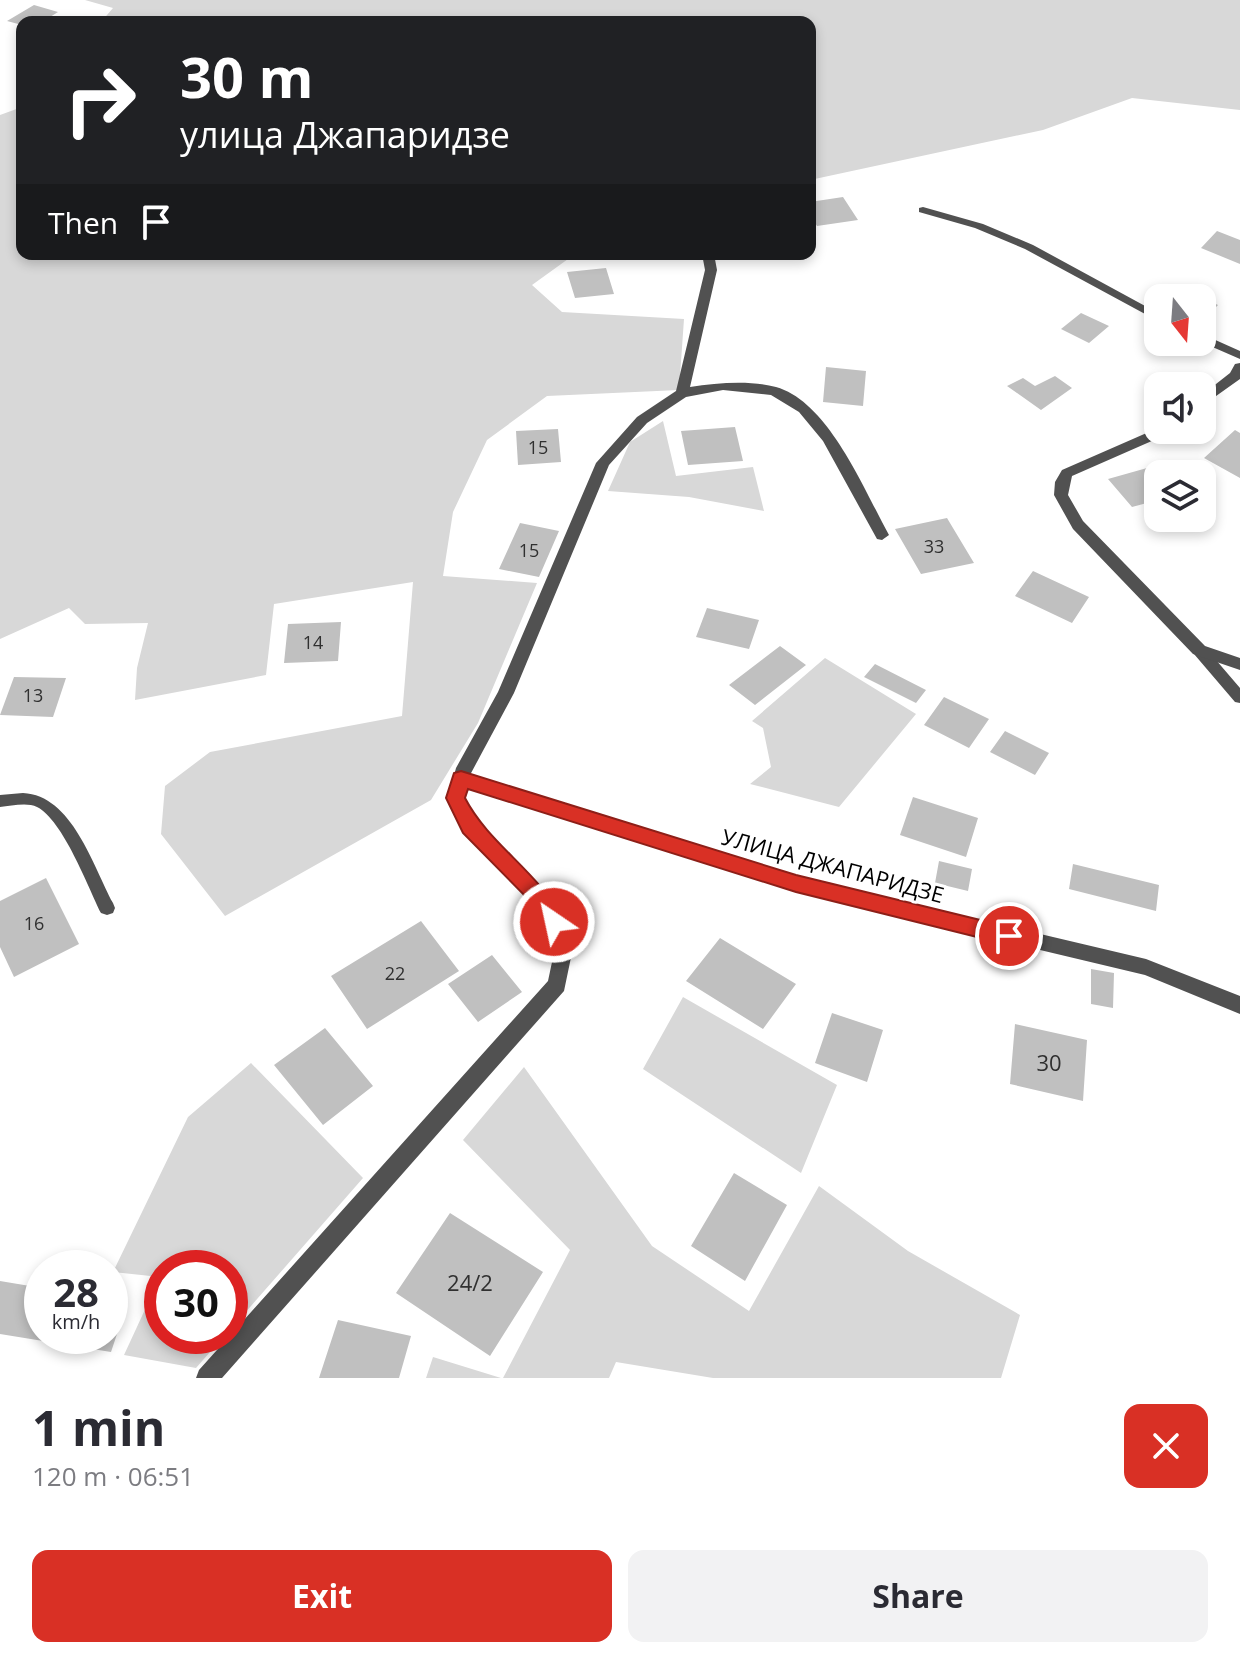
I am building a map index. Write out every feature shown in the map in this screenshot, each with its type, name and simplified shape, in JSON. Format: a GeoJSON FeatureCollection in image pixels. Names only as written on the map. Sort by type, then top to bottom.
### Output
{"type":"FeatureCollection","features":[{"type":"Feature","properties":{"kind":"street"},"geometry":{"type":"LineString","coordinates":[[682,393],[711,270],[709,260]]}},
{"type":"Feature","properties":{"kind":"street"},"geometry":{"type":"LineString","coordinates":[[1216,391],[1235,376],[1240,367]]}},
{"type":"Feature","properties":{"kind":"street"},"geometry":{"type":"LineString","coordinates":[[207,1378],[557,985],[565,943],[543,901],[470,827],[456,798],[461,779],[506,693],[603,463],[642,420],[682,393],[723,386],[774,391],[804,409],[829,439],[882,535]]}},
{"type":"Feature","properties":{"kind":"street"},"geometry":{"type":"LineString","coordinates":[[1144,439],[1067,473],[1062,482],[1061,495],[1078,525],[1199,650],[1240,664]]}},
{"type":"Feature","properties":{"kind":"street","name":"УЛИЦА ДЖАПАРИДЗЕ"},"geometry":{"type":"LineString","coordinates":[[461,779],[796,884],[1146,967],[1240,1005]]}},
{"type":"Feature","properties":{"kind":"lane"},"geometry":{"type":"LineString","coordinates":[[923,210],[979,226],[1029,247],[1144,310]]}},
{"type":"Feature","properties":{"kind":"lane"},"geometry":{"type":"LineString","coordinates":[[1216,344],[1240,355]]}},
{"type":"Feature","properties":{"kind":"lane"},"geometry":{"type":"LineString","coordinates":[[1199,650],[1240,698]]}},
{"type":"Feature","properties":{"kind":"lane"},"geometry":{"type":"LineString","coordinates":[[0,801],[29,799],[43,804],[58,818],[107,908]]}},
{"type":"Feature","properties":{"kind":"shaded area"},"geometry":{"type":"Polygon","coordinates":[[[85,0],[1240,0],[1240,110],[1132,98],[1043,130],[816,179],[816,16],[106,16],[113,8],[85,0]]]}},
{"type":"Feature","properties":{"kind":"shaded area"},"geometry":{"type":"Polygon","coordinates":[[[16,109],[16,260],[567,260],[532,285],[562,312],[684,319],[679,390],[547,396],[487,440],[453,512],[443,576],[537,583],[478,723],[431,800],[225,916],[161,834],[165,786],[210,752],[402,716],[413,582],[274,604],[266,675],[135,700],[137,668],[148,623],[85,624],[69,608],[0,639],[0,115],[16,109]]]}},
{"type":"Feature","properties":{"kind":"shaded area"},"geometry":{"type":"Polygon","coordinates":[[[663,421],[676,476],[753,467],[764,511],[689,497],[608,491],[630,442],[663,421]]]}},
{"type":"Feature","properties":{"kind":"shaded area"},"geometry":{"type":"Polygon","coordinates":[[[825,658],[916,714],[839,807],[750,784],[771,767],[763,728],[752,721],[825,658]]]}},
{"type":"Feature","properties":{"kind":"shaded area"},"geometry":{"type":"Polygon","coordinates":[[[683,997],[837,1085],[801,1173],[643,1069],[683,997]]]}},
{"type":"Feature","properties":{"kind":"shaded area"},"geometry":{"type":"Polygon","coordinates":[[[251,1063],[363,1178],[248,1309],[248,1250],[144,1250],[144,1275],[128,1274],[128,1250],[124,1250],[188,1117],[251,1063]]]}},
{"type":"Feature","properties":{"kind":"shaded area"},"geometry":{"type":"Polygon","coordinates":[[[524,1067],[652,1246],[749,1311],[819,1186],[908,1251],[1020,1315],[1001,1378],[713,1378],[616,1362],[609,1378],[503,1378],[570,1250],[463,1140],[524,1067]]]}},
{"type":"Feature","properties":{"kind":"shaded area"},"geometry":{"type":"Polygon","coordinates":[[[144,1312],[144,1354],[208,1354],[196,1368],[124,1355],[128,1354],[128,1346],[144,1312]]]}},
{"type":"Feature","properties":{"kind":"shaded area"},"geometry":{"type":"Polygon","coordinates":[[[433,1357],[501,1378],[426,1378],[433,1357]]]}},
{"type":"Feature","properties":{"kind":"building"},"geometry":{"type":"Polygon","coordinates":[[[34,5],[58,12],[52,16],[16,16],[16,23],[7,21],[34,5]]]}},
{"type":"Feature","properties":{"kind":"building"},"geometry":{"type":"Polygon","coordinates":[[[843,197],[858,220],[817,226],[816,201],[843,197]]]}},
{"type":"Feature","properties":{"kind":"building"},"geometry":{"type":"Polygon","coordinates":[[[1217,231],[1240,240],[1240,264],[1201,248],[1217,231]]]}},
{"type":"Feature","properties":{"kind":"building"},"geometry":{"type":"Polygon","coordinates":[[[606,268],[614,294],[575,298],[567,272],[606,268]]]}},
{"type":"Feature","properties":{"kind":"building"},"geometry":{"type":"Polygon","coordinates":[[[1081,313],[1109,326],[1089,343],[1061,329],[1081,313]]]}},
{"type":"Feature","properties":{"kind":"building"},"geometry":{"type":"Polygon","coordinates":[[[826,367],[866,371],[863,406],[823,402],[826,367]]]}},
{"type":"Feature","properties":{"kind":"building"},"geometry":{"type":"Polygon","coordinates":[[[1055,376],[1072,388],[1041,410],[1007,386],[1023,378],[1035,386],[1055,376]]]}},
{"type":"Feature","properties":{"kind":"building"},"geometry":{"type":"Polygon","coordinates":[[[735,427],[743,461],[688,465],[681,431],[735,427]]]}},
{"type":"Feature","properties":{"kind":"building"},"geometry":{"type":"Polygon","coordinates":[[[558,429],[561,462],[518,465],[516,431],[558,429]]]}},
{"type":"Feature","properties":{"kind":"building"},"geometry":{"type":"Polygon","coordinates":[[[1235,430],[1240,433],[1240,478],[1216,465],[1216,460],[1204,458],[1235,430]]]}},
{"type":"Feature","properties":{"kind":"building"},"geometry":{"type":"Polygon","coordinates":[[[1144,469],[1144,504],[1132,507],[1108,479],[1144,469]]]}},
{"type":"Feature","properties":{"kind":"building"},"geometry":{"type":"Polygon","coordinates":[[[947,518],[974,563],[921,574],[895,529],[947,518]]]}},
{"type":"Feature","properties":{"kind":"building"},"geometry":{"type":"Polygon","coordinates":[[[520,523],[559,531],[539,577],[499,569],[520,523]]]}},
{"type":"Feature","properties":{"kind":"building"},"geometry":{"type":"Polygon","coordinates":[[[1033,571],[1089,597],[1072,623],[1015,596],[1033,571]]]}},
{"type":"Feature","properties":{"kind":"building"},"geometry":{"type":"Polygon","coordinates":[[[707,608],[759,620],[749,649],[696,637],[707,608]]]}},
{"type":"Feature","properties":{"kind":"building"},"geometry":{"type":"Polygon","coordinates":[[[341,622],[338,661],[284,663],[288,624],[341,622]]]}},
{"type":"Feature","properties":{"kind":"building"},"geometry":{"type":"Polygon","coordinates":[[[780,646],[806,665],[755,705],[729,685],[780,646]]]}},
{"type":"Feature","properties":{"kind":"building"},"geometry":{"type":"Polygon","coordinates":[[[875,664],[926,690],[916,703],[864,677],[875,664]]]}},
{"type":"Feature","properties":{"kind":"building"},"geometry":{"type":"Polygon","coordinates":[[[14,677],[66,678],[53,717],[0,715],[14,677]]]}},
{"type":"Feature","properties":{"kind":"building"},"geometry":{"type":"Polygon","coordinates":[[[944,697],[989,719],[969,748],[924,725],[944,697]]]}},
{"type":"Feature","properties":{"kind":"building"},"geometry":{"type":"Polygon","coordinates":[[[1005,731],[1049,753],[1035,775],[990,752],[1005,731]]]}},
{"type":"Feature","properties":{"kind":"building"},"geometry":{"type":"Polygon","coordinates":[[[913,797],[978,818],[966,857],[900,835],[913,797]]]}},
{"type":"Feature","properties":{"kind":"building"},"geometry":{"type":"Polygon","coordinates":[[[939,861],[972,869],[968,891],[935,883],[939,861]]]}},
{"type":"Feature","properties":{"kind":"building"},"geometry":{"type":"Polygon","coordinates":[[[1073,864],[1159,885],[1156,911],[1069,889],[1073,864]]]}},
{"type":"Feature","properties":{"kind":"building"},"geometry":{"type":"Polygon","coordinates":[[[46,878],[79,944],[14,977],[0,947],[0,901],[46,878]]]}},
{"type":"Feature","properties":{"kind":"building"},"geometry":{"type":"Polygon","coordinates":[[[421,921],[459,971],[367,1029],[331,976],[421,921]]]}},
{"type":"Feature","properties":{"kind":"building"},"geometry":{"type":"Polygon","coordinates":[[[720,938],[796,984],[763,1029],[686,981],[720,938]]]}},
{"type":"Feature","properties":{"kind":"building"},"geometry":{"type":"Polygon","coordinates":[[[492,955],[522,992],[478,1022],[448,984],[492,955]]]}},
{"type":"Feature","properties":{"kind":"building"},"geometry":{"type":"Polygon","coordinates":[[[1091,969],[1114,973],[1113,1008],[1091,1004],[1091,969]]]}},
{"type":"Feature","properties":{"kind":"building"},"geometry":{"type":"Polygon","coordinates":[[[832,1013],[883,1030],[867,1082],[815,1063],[832,1013]]]}},
{"type":"Feature","properties":{"kind":"building"},"geometry":{"type":"Polygon","coordinates":[[[1015,1024],[1087,1040],[1083,1101],[1010,1084],[1015,1024]]]}},
{"type":"Feature","properties":{"kind":"building"},"geometry":{"type":"Polygon","coordinates":[[[325,1028],[373,1086],[323,1125],[274,1065],[325,1028]]]}},
{"type":"Feature","properties":{"kind":"building"},"geometry":{"type":"Polygon","coordinates":[[[734,1173],[787,1205],[745,1281],[691,1246],[734,1173]]]}},
{"type":"Feature","properties":{"kind":"building"},"geometry":{"type":"Polygon","coordinates":[[[450,1213],[543,1272],[490,1356],[396,1293],[450,1213]]]}},
{"type":"Feature","properties":{"kind":"building"},"geometry":{"type":"Polygon","coordinates":[[[0,1281],[24,1285],[24,1338],[0,1334],[0,1281]]]}},
{"type":"Feature","properties":{"kind":"building"},"geometry":{"type":"Polygon","coordinates":[[[338,1320],[411,1336],[399,1378],[319,1378],[338,1320]]]}},
{"type":"Feature","properties":{"kind":"route"},"geometry":{"type":"LineString","coordinates":[[554,922],[543,901],[470,827],[456,798],[461,779],[796,884],[1009,936]]}}]}
